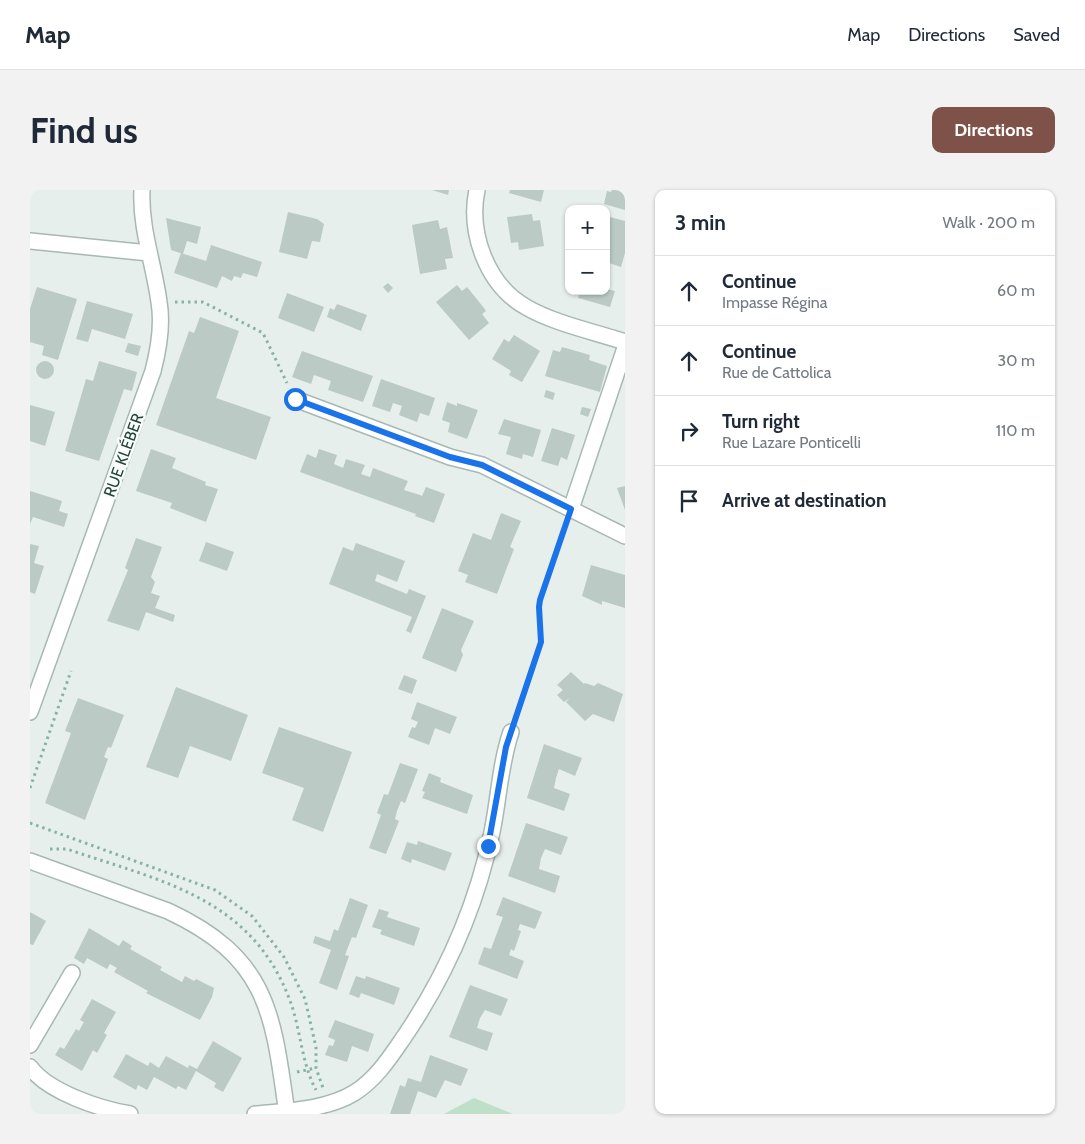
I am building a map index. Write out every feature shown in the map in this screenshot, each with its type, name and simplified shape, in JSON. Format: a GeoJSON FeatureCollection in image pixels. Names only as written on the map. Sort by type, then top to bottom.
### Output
{"type":"FeatureCollection","features":[{"type":"Feature","properties":{"kind":"street","name":"RUE KLÉBER"},"geometry":{"type":"LineString","coordinates":[[30,712],[153,371],[159,348],[160,303],[143,221],[142,190]]}},
{"type":"Feature","properties":{"kind":"street"},"geometry":{"type":"LineString","coordinates":[[477,190],[476,225],[482,253],[495,278],[510,295],[527,308],[540,314],[625,342]]}},
{"type":"Feature","properties":{"kind":"street"},"geometry":{"type":"LineString","coordinates":[[30,241],[150,253]]}},
{"type":"Feature","properties":{"kind":"street"},"geometry":{"type":"LineString","coordinates":[[571,509],[625,348]]}},
{"type":"Feature","properties":{"kind":"street"},"geometry":{"type":"LineString","coordinates":[[295,399],[450,457],[473,462],[625,536]]}},
{"type":"Feature","properties":{"kind":"street"},"geometry":{"type":"LineString","coordinates":[[255,1114],[287,1112],[340,1100],[362,1088],[390,1057],[435,990],[466,920],[482,873],[492,830],[499,779],[511,732]]}},
{"type":"Feature","properties":{"kind":"street"},"geometry":{"type":"LineString","coordinates":[[30,861],[168,911],[189,921],[228,947],[257,984],[265,1002],[273,1025],[287,1112]]}},
{"type":"Feature","properties":{"kind":"street"},"geometry":{"type":"LineString","coordinates":[[30,1045],[72,974]]}},
{"type":"Feature","properties":{"kind":"street"},"geometry":{"type":"LineString","coordinates":[[30,1066],[41,1078],[75,1097],[108,1109],[130,1114]]}},
{"type":"Feature","properties":{"kind":"path"},"geometry":{"type":"LineString","coordinates":[[160,303],[203,302],[264,333],[295,399]]}},
{"type":"Feature","properties":{"kind":"path"},"geometry":{"type":"LineString","coordinates":[[511,732],[541,642],[540,600],[571,509]]}},
{"type":"Feature","properties":{"kind":"path"},"geometry":{"type":"LineString","coordinates":[[30,788],[71,671]]}},
{"type":"Feature","properties":{"kind":"path"},"geometry":{"type":"LineString","coordinates":[[146,863],[147,858]]}},
{"type":"Feature","properties":{"kind":"green space"},"geometry":{"type":"Polygon","coordinates":[[[474,1098],[513,1114],[444,1114],[474,1098]]]}},
{"type":"Feature","properties":{"kind":"building"},"geometry":{"type":"Polygon","coordinates":[[[432,190],[449,190],[448,195],[432,190]]]}},
{"type":"Feature","properties":{"kind":"building"},"geometry":{"type":"Polygon","coordinates":[[[510,190],[544,190],[541,202],[509,193],[510,190]]]}},
{"type":"Feature","properties":{"kind":"building"},"geometry":{"type":"Polygon","coordinates":[[[612,190],[625,190],[625,210],[604,204],[607,191],[611,192],[612,190]]]}},
{"type":"Feature","properties":{"kind":"building"},"geometry":{"type":"Polygon","coordinates":[[[288,212],[317,219],[324,224],[320,242],[312,241],[307,259],[279,252],[288,212]]]}},
{"type":"Feature","properties":{"kind":"building"},"geometry":{"type":"Polygon","coordinates":[[[532,214],[533,221],[540,220],[544,246],[519,250],[518,242],[511,243],[507,217],[532,214]]]}},
{"type":"Feature","properties":{"kind":"building"},"geometry":{"type":"Polygon","coordinates":[[[610,217],[625,221],[625,253],[621,267],[610,263],[610,217]]]}},
{"type":"Feature","properties":{"kind":"building"},"geometry":{"type":"Polygon","coordinates":[[[166,218],[201,227],[197,244],[187,241],[183,254],[171,250],[166,218]]]}},
{"type":"Feature","properties":{"kind":"building"},"geometry":{"type":"Polygon","coordinates":[[[438,220],[440,229],[447,227],[453,258],[445,259],[447,269],[420,274],[412,225],[438,220]]]}},
{"type":"Feature","properties":{"kind":"building"},"geometry":{"type":"Polygon","coordinates":[[[211,245],[262,262],[257,277],[243,273],[241,278],[234,276],[232,281],[222,276],[217,288],[174,273],[181,253],[206,261],[211,245]]]}},
{"type":"Feature","properties":{"kind":"building"},"geometry":{"type":"Polygon","coordinates":[[[388,283],[393,288],[388,293],[383,287],[388,283]]]}},
{"type":"Feature","properties":{"kind":"building"},"geometry":{"type":"Polygon","coordinates":[[[457,285],[462,291],[467,287],[486,311],[482,314],[489,323],[469,340],[436,302],[457,285]]]}},
{"type":"Feature","properties":{"kind":"building"},"geometry":{"type":"Polygon","coordinates":[[[37,287],[77,299],[58,360],[42,355],[44,346],[30,342],[30,309],[37,287]]]}},
{"type":"Feature","properties":{"kind":"building"},"geometry":{"type":"Polygon","coordinates":[[[610,290],[615,291],[610,307],[578,298],[579,295],[610,295],[610,290]]]}},
{"type":"Feature","properties":{"kind":"building"},"geometry":{"type":"Polygon","coordinates":[[[287,293],[324,307],[314,332],[278,318],[287,293]]]}},
{"type":"Feature","properties":{"kind":"building"},"geometry":{"type":"Polygon","coordinates":[[[87,301],[133,314],[125,339],[92,329],[88,342],[76,339],[87,301]]]}},
{"type":"Feature","properties":{"kind":"building"},"geometry":{"type":"Polygon","coordinates":[[[337,304],[367,315],[361,331],[327,317],[330,308],[334,310],[337,304]]]}},
{"type":"Feature","properties":{"kind":"building"},"geometry":{"type":"Polygon","coordinates":[[[200,317],[239,331],[216,398],[271,417],[256,460],[156,425],[189,331],[194,333],[200,317]]]}},
{"type":"Feature","properties":{"kind":"building"},"geometry":{"type":"Polygon","coordinates":[[[514,335],[540,351],[522,382],[509,375],[511,371],[492,359],[504,339],[509,342],[514,335]]]}},
{"type":"Feature","properties":{"kind":"building"},"geometry":{"type":"Polygon","coordinates":[[[128,343],[141,346],[138,356],[125,352],[128,343]]]}},
{"type":"Feature","properties":{"kind":"building"},"geometry":{"type":"Polygon","coordinates":[[[562,347],[590,355],[589,360],[607,366],[600,392],[545,376],[553,350],[560,352],[562,347]]]}},
{"type":"Feature","properties":{"kind":"building"},"geometry":{"type":"Polygon","coordinates":[[[302,351],[373,376],[363,402],[328,390],[331,381],[314,375],[311,384],[292,377],[302,351]]]}},
{"type":"Feature","properties":{"kind":"building"},"geometry":{"type":"Polygon","coordinates":[[[45,361],[51,364],[54,370],[51,376],[45,379],[39,376],[36,370],[39,364],[45,361]]]}},
{"type":"Feature","properties":{"kind":"building"},"geometry":{"type":"Polygon","coordinates":[[[99,361],[137,372],[132,391],[124,389],[99,461],[65,451],[86,379],[93,381],[99,361]]]}},
{"type":"Feature","properties":{"kind":"building"},"geometry":{"type":"Polygon","coordinates":[[[381,379],[435,398],[429,416],[420,413],[417,422],[399,415],[402,406],[393,403],[390,412],[372,406],[381,379]]]}},
{"type":"Feature","properties":{"kind":"building"},"geometry":{"type":"Polygon","coordinates":[[[546,390],[555,393],[553,400],[544,397],[546,390]]]}},
{"type":"Feature","properties":{"kind":"building"},"geometry":{"type":"Polygon","coordinates":[[[447,402],[457,406],[457,403],[478,410],[467,439],[448,432],[450,423],[442,420],[447,402]]]}},
{"type":"Feature","properties":{"kind":"building"},"geometry":{"type":"Polygon","coordinates":[[[30,405],[55,412],[45,446],[30,441],[30,405]]]}},
{"type":"Feature","properties":{"kind":"building"},"geometry":{"type":"Polygon","coordinates":[[[582,407],[591,409],[588,417],[580,414],[582,407]]]}},
{"type":"Feature","properties":{"kind":"building"},"geometry":{"type":"Polygon","coordinates":[[[504,419],[541,430],[533,457],[523,454],[522,459],[506,454],[511,437],[498,434],[504,419]]]}},
{"type":"Feature","properties":{"kind":"building"},"geometry":{"type":"Polygon","coordinates":[[[552,428],[575,435],[567,460],[561,457],[558,466],[541,461],[552,428]]]}},
{"type":"Feature","properties":{"kind":"building"},"geometry":{"type":"Polygon","coordinates":[[[151,449],[176,458],[172,468],[206,482],[205,485],[218,489],[206,522],[170,508],[172,503],[136,491],[151,449]]]}},
{"type":"Feature","properties":{"kind":"building"},"geometry":{"type":"Polygon","coordinates":[[[319,449],[337,455],[334,464],[343,468],[346,459],[365,465],[361,474],[370,477],[373,468],[408,481],[404,490],[422,496],[426,487],[445,494],[434,523],[415,516],[416,514],[300,472],[307,454],[316,458],[319,449]]]}},
{"type":"Feature","properties":{"kind":"building"},"geometry":{"type":"Polygon","coordinates":[[[625,486],[625,510],[617,488],[625,486]]]}},
{"type":"Feature","properties":{"kind":"building"},"geometry":{"type":"Polygon","coordinates":[[[30,491],[62,501],[59,511],[68,514],[64,527],[33,517],[30,524],[30,491]]]}},
{"type":"Feature","properties":{"kind":"building"},"geometry":{"type":"Polygon","coordinates":[[[501,513],[521,521],[510,547],[514,549],[497,594],[465,582],[468,575],[458,571],[473,533],[491,540],[501,513]]]}},
{"type":"Feature","properties":{"kind":"building"},"geometry":{"type":"Polygon","coordinates":[[[136,538],[162,547],[151,577],[155,582],[151,593],[160,596],[155,608],[175,615],[173,622],[146,612],[139,631],[107,621],[128,570],[125,568],[136,538]]]}},
{"type":"Feature","properties":{"kind":"building"},"geometry":{"type":"Polygon","coordinates":[[[206,542],[234,552],[227,571],[199,561],[206,542]]]}},
{"type":"Feature","properties":{"kind":"building"},"geometry":{"type":"Polygon","coordinates":[[[356,543],[405,561],[397,582],[377,574],[375,581],[407,594],[409,589],[426,596],[411,633],[406,631],[412,617],[329,584],[343,547],[353,551],[356,543]]]}},
{"type":"Feature","properties":{"kind":"building"},"geometry":{"type":"Polygon","coordinates":[[[30,544],[39,546],[34,563],[44,566],[35,594],[30,592],[30,544]]]}},
{"type":"Feature","properties":{"kind":"building"},"geometry":{"type":"Polygon","coordinates":[[[591,565],[625,575],[625,608],[602,601],[602,605],[582,596],[591,565]]]}},
{"type":"Feature","properties":{"kind":"building"},"geometry":{"type":"Polygon","coordinates":[[[442,608],[474,621],[461,650],[463,655],[456,672],[422,658],[442,608]]]}},
{"type":"Feature","properties":{"kind":"building"},"geometry":{"type":"Polygon","coordinates":[[[571,672],[584,684],[594,686],[598,683],[623,694],[614,722],[593,714],[585,721],[566,702],[570,698],[564,702],[557,695],[563,690],[557,685],[571,672]]]}},
{"type":"Feature","properties":{"kind":"building"},"geometry":{"type":"Polygon","coordinates":[[[404,675],[417,680],[412,694],[398,689],[404,675]]]}},
{"type":"Feature","properties":{"kind":"building"},"geometry":{"type":"Polygon","coordinates":[[[176,687],[248,715],[231,761],[190,746],[178,778],[146,767],[176,687]]]}},
{"type":"Feature","properties":{"kind":"building"},"geometry":{"type":"Polygon","coordinates":[[[78,698],[124,715],[111,748],[108,747],[104,757],[108,759],[85,820],[45,803],[71,733],[65,731],[78,698]]]}},
{"type":"Feature","properties":{"kind":"building"},"geometry":{"type":"Polygon","coordinates":[[[417,702],[457,717],[450,734],[435,728],[429,745],[408,737],[412,727],[415,728],[418,722],[411,719],[417,702]]]}},
{"type":"Feature","properties":{"kind":"building"},"geometry":{"type":"Polygon","coordinates":[[[279,727],[352,752],[323,832],[292,820],[304,788],[262,773],[279,727]]]}},
{"type":"Feature","properties":{"kind":"building"},"geometry":{"type":"Polygon","coordinates":[[[544,744],[582,758],[575,776],[559,769],[554,788],[570,794],[564,811],[527,798],[544,744]]]}},
{"type":"Feature","properties":{"kind":"building"},"geometry":{"type":"Polygon","coordinates":[[[400,763],[418,769],[405,803],[401,801],[397,811],[395,819],[399,821],[386,854],[369,848],[381,815],[377,813],[384,794],[388,795],[400,763]]]}},
{"type":"Feature","properties":{"kind":"building"},"geometry":{"type":"Polygon","coordinates":[[[429,773],[441,778],[440,782],[473,795],[467,814],[422,798],[425,792],[422,791],[429,773]]]}},
{"type":"Feature","properties":{"kind":"building"},"geometry":{"type":"Polygon","coordinates":[[[526,823],[568,837],[561,855],[545,849],[541,858],[539,869],[560,876],[555,893],[508,876],[526,823]]]}},
{"type":"Feature","properties":{"kind":"building"},"geometry":{"type":"Polygon","coordinates":[[[418,841],[452,853],[445,871],[412,859],[411,863],[401,859],[407,842],[417,845],[418,841]]]}},
{"type":"Feature","properties":{"kind":"building"},"geometry":{"type":"Polygon","coordinates":[[[503,897],[542,912],[535,929],[520,924],[518,930],[521,931],[514,951],[511,949],[509,955],[524,961],[517,979],[478,964],[484,947],[491,949],[503,917],[496,915],[503,897]]]}},
{"type":"Feature","properties":{"kind":"building"},"geometry":{"type":"Polygon","coordinates":[[[350,898],[368,905],[356,938],[352,937],[345,955],[349,956],[337,990],[319,983],[331,950],[313,943],[315,936],[330,941],[334,929],[338,931],[350,898]]]}},
{"type":"Feature","properties":{"kind":"building"},"geometry":{"type":"Polygon","coordinates":[[[379,909],[389,912],[387,917],[420,928],[414,946],[380,934],[382,930],[372,927],[379,909]]]}},
{"type":"Feature","properties":{"kind":"building"},"geometry":{"type":"Polygon","coordinates":[[[30,912],[46,921],[33,945],[30,944],[30,912]]]}},
{"type":"Feature","properties":{"kind":"building"},"geometry":{"type":"Polygon","coordinates":[[[89,928],[119,946],[123,940],[132,946],[130,949],[162,967],[160,970],[182,982],[185,976],[214,988],[212,997],[200,1020],[146,993],[148,991],[114,972],[117,968],[110,964],[107,969],[87,958],[84,964],[74,958],[89,928]]]}},
{"type":"Feature","properties":{"kind":"building"},"geometry":{"type":"Polygon","coordinates":[[[356,976],[365,979],[366,976],[400,988],[394,1005],[361,993],[359,998],[349,994],[356,976]]]}},
{"type":"Feature","properties":{"kind":"building"},"geometry":{"type":"Polygon","coordinates":[[[470,985],[508,999],[501,1016],[485,1010],[480,1018],[477,1028],[493,1033],[487,1051],[449,1037],[470,985]]]}},
{"type":"Feature","properties":{"kind":"building"},"geometry":{"type":"Polygon","coordinates":[[[92,999],[116,1012],[104,1033],[107,1035],[97,1053],[93,1050],[82,1071],[55,1055],[60,1047],[64,1049],[76,1029],[79,1031],[84,1022],[80,1020],[92,999]]]}},
{"type":"Feature","properties":{"kind":"building"},"geometry":{"type":"Polygon","coordinates":[[[335,1020],[374,1034],[368,1052],[352,1046],[347,1062],[325,1055],[329,1045],[333,1046],[335,1040],[328,1037],[335,1020]]]}},
{"type":"Feature","properties":{"kind":"building"},"geometry":{"type":"Polygon","coordinates":[[[213,1041],[242,1058],[223,1092],[214,1087],[216,1083],[196,1071],[186,1090],[178,1086],[176,1089],[154,1077],[147,1090],[138,1085],[136,1090],[113,1077],[126,1054],[148,1066],[150,1062],[159,1068],[166,1056],[188,1068],[189,1065],[197,1069],[213,1041]]]}},
{"type":"Feature","properties":{"kind":"building"},"geometry":{"type":"Polygon","coordinates":[[[430,1055],[468,1069],[461,1086],[445,1080],[436,1098],[418,1091],[410,1114],[390,1114],[400,1085],[405,1087],[408,1078],[421,1082],[430,1055]]]}},
{"type":"Feature","properties":{"kind":"route"},"geometry":{"type":"LineString","coordinates":[[295,399],[450,457],[482,465],[571,509],[540,600],[541,642],[506,747],[488,846]]}}]}
